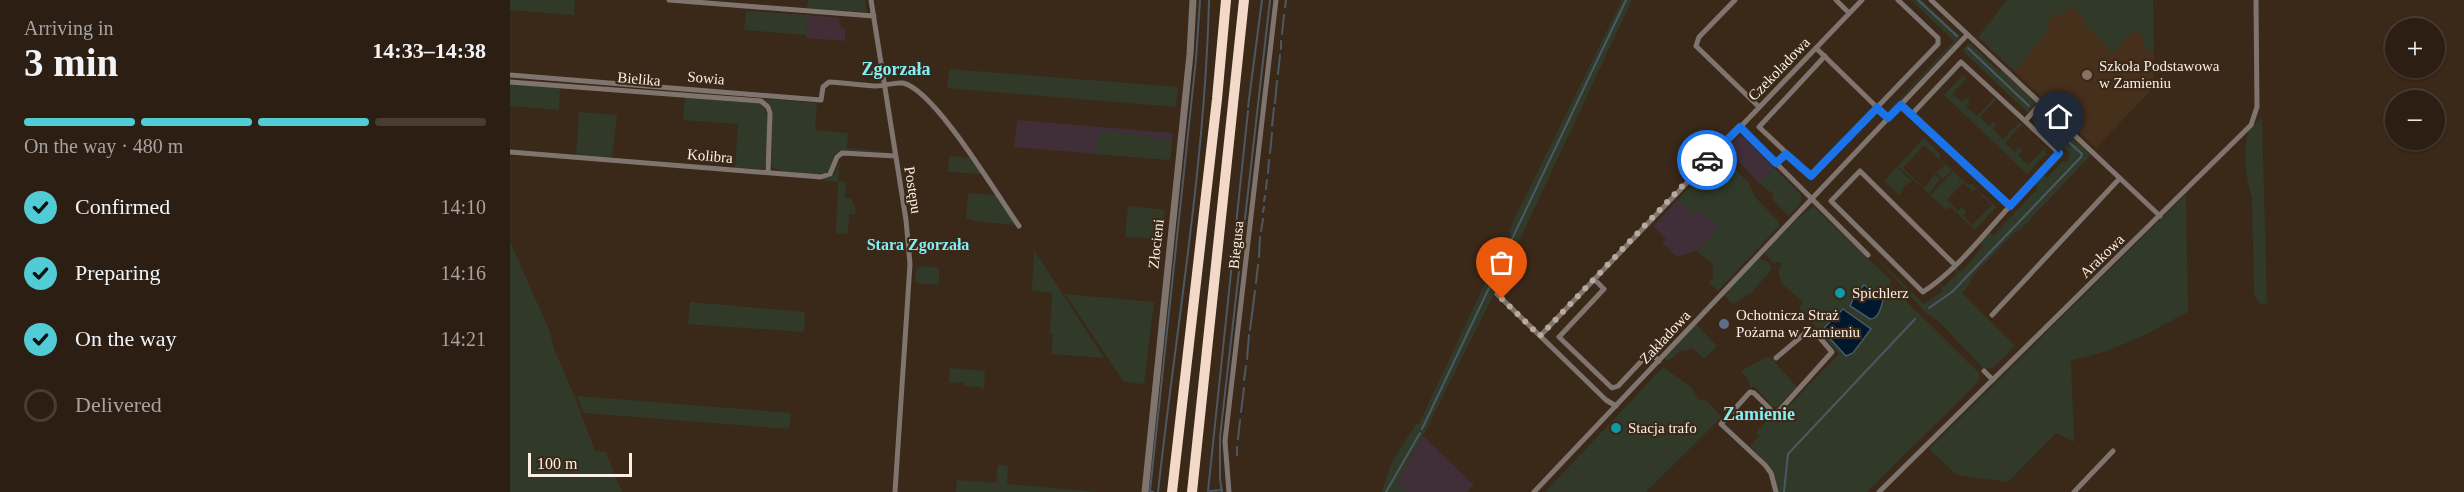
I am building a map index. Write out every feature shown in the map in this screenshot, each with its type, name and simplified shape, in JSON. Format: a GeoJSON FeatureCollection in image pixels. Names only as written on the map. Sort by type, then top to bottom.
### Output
{"type":"FeatureCollection","features":[{"type":"Feature","properties":{"kind":"highway"},"geometry":{"type":"LineString","coordinates":[[1172,492],[1217,99],[1226,0]]}},
{"type":"Feature","properties":{"kind":"highway"},"geometry":{"type":"LineString","coordinates":[[1192,492],[1244,0]]}},
{"type":"Feature","properties":{"kind":"street"},"geometry":{"type":"LineString","coordinates":[[669,0],[874,16]]}},
{"type":"Feature","properties":{"kind":"street","name":"Postępu"},"geometry":{"type":"LineString","coordinates":[[871,0],[909,237],[910,272],[895,492]]}},
{"type":"Feature","properties":{"kind":"street","name":"Złocieni"},"geometry":{"type":"LineString","coordinates":[[1145,492],[1191,54],[1193,0]]}},
{"type":"Feature","properties":{"kind":"street","name":"Biegusa"},"geometry":{"type":"LineString","coordinates":[[1229,492],[1225,441],[1276,0]]}},
{"type":"Feature","properties":{"kind":"street"},"geometry":{"type":"LineString","coordinates":[[1735,0],[1700,37],[1696,46],[1759,107]]}},
{"type":"Feature","properties":{"kind":"street"},"geometry":{"type":"LineString","coordinates":[[1836,0],[1850,13]]}},
{"type":"Feature","properties":{"kind":"street","name":"Czekoladowa"},"geometry":{"type":"LineString","coordinates":[[1540,336],[1862,0]]}},
{"type":"Feature","properties":{"kind":"street"},"geometry":{"type":"LineString","coordinates":[[1825,56],[1759,127],[1808,176],[1812,176],[1939,41],[1898,0]]}},
{"type":"Feature","properties":{"kind":"street"},"geometry":{"type":"LineString","coordinates":[[1931,0],[2160,216]]}},
{"type":"Feature","properties":{"kind":"street","name":"Arakowa"},"geometry":{"type":"LineString","coordinates":[[1879,492],[2241,136],[2256,116],[2256,0]]}},
{"type":"Feature","properties":{"kind":"street","name":"Zakładowa"},"geometry":{"type":"LineString","coordinates":[[1534,492],[1967,34]]}},
{"type":"Feature","properties":{"kind":"street"},"geometry":{"type":"LineString","coordinates":[[1816,48],[1888,118]]}},
{"type":"Feature","properties":{"kind":"street"},"geometry":{"type":"LineString","coordinates":[[1912,114],[1961,62],[2064,158]]}},
{"type":"Feature","properties":{"kind":"street"},"geometry":{"type":"LineString","coordinates":[[1931,73],[1941,83]]}},
{"type":"Feature","properties":{"kind":"street","name":"Sowia"},"geometry":{"type":"LineString","coordinates":[[511,78],[821,100],[823,87],[830,82],[885,85]]}},
{"type":"Feature","properties":{"kind":"street","name":"Bielika"},"geometry":{"type":"LineString","coordinates":[[511,78],[761,101],[768,107],[770,113],[768,173]]}},
{"type":"Feature","properties":{"kind":"street"},"geometry":{"type":"LineString","coordinates":[[885,85],[906,84],[918,91],[981,168],[1019,226]]}},
{"type":"Feature","properties":{"kind":"street"},"geometry":{"type":"LineString","coordinates":[[1764,102],[1772,111]]}},
{"type":"Feature","properties":{"kind":"street"},"geometry":{"type":"LineString","coordinates":[[2025,121],[2041,104]]}},
{"type":"Feature","properties":{"kind":"street"},"geometry":{"type":"LineString","coordinates":[[1901,105],[2010,206]]}},
{"type":"Feature","properties":{"kind":"street"},"geometry":{"type":"LineString","coordinates":[[1740,127],[1812,198],[1923,292],[1938,282],[1955,265],[2059,153]]}},
{"type":"Feature","properties":{"kind":"street","name":"Kolibra"},"geometry":{"type":"LineString","coordinates":[[510,152],[820,177],[830,174],[837,157],[842,153],[896,156]]}},
{"type":"Feature","properties":{"kind":"street"},"geometry":{"type":"LineString","coordinates":[[1776,163],[1786,154]]}},
{"type":"Feature","properties":{"kind":"street"},"geometry":{"type":"LineString","coordinates":[[1849,160],[1955,265]]}},
{"type":"Feature","properties":{"kind":"street"},"geometry":{"type":"LineString","coordinates":[[1860,171],[1831,201],[1872,251]]}},
{"type":"Feature","properties":{"kind":"street"},"geometry":{"type":"LineString","coordinates":[[1992,315],[2120,178]]}},
{"type":"Feature","properties":{"kind":"street"},"geometry":{"type":"LineString","coordinates":[[1594,279],[1604,289],[1559,337],[1612,388],[1618,386],[1650,352],[1659,361]]}},
{"type":"Feature","properties":{"kind":"street"},"geometry":{"type":"LineString","coordinates":[[1497,294],[1606,400],[1616,406]]}},
{"type":"Feature","properties":{"kind":"street"},"geometry":{"type":"LineString","coordinates":[[1565,310],[1575,320]]}},
{"type":"Feature","properties":{"kind":"street"},"geometry":{"type":"LineString","coordinates":[[1776,358],[1809,330],[1814,331],[1832,352],[1779,411],[1773,412],[1752,392],[1721,424],[1765,465],[1771,473],[1776,492]]}},
{"type":"Feature","properties":{"kind":"street"},"geometry":{"type":"LineString","coordinates":[[1984,371],[1993,380]]}},
{"type":"Feature","properties":{"kind":"street"},"geometry":{"type":"LineString","coordinates":[[2074,492],[2113,451]]}},
{"type":"Feature","properties":{"kind":"shaded area","name":"Szkoła Podstawowa w Zamieniu"},"geometry":{"type":"Polygon","coordinates":[[[2007,0],[2153,0],[2154,87],[2096,148],[1978,37],[2007,0]]]}},
{"type":"Feature","properties":{"kind":"shaded area"},"geometry":{"type":"Polygon","coordinates":[[[807,15],[840,18],[839,26],[845,29],[845,41],[806,38],[807,15]]]}},
{"type":"Feature","properties":{"kind":"shaded area"},"geometry":{"type":"Polygon","coordinates":[[[1017,120],[1173,133],[1170,160],[1014,147],[1017,120]]]}},
{"type":"Feature","properties":{"kind":"shaded area"},"geometry":{"type":"Polygon","coordinates":[[[1739,137],[1743,137],[1774,168],[1759,183],[1727,150],[1739,137]]]}},
{"type":"Feature","properties":{"kind":"shaded area"},"geometry":{"type":"Polygon","coordinates":[[[1678,199],[1693,214],[1702,211],[1719,227],[1697,251],[1677,257],[1662,243],[1666,239],[1653,226],[1678,199]]]}},
{"type":"Feature","properties":{"kind":"shaded area"},"geometry":{"type":"Polygon","coordinates":[[[1423,436],[1474,485],[1467,492],[1407,492],[1396,483],[1423,436]]]}},
{"type":"Feature","properties":{"kind":"green space"},"geometry":{"type":"Polygon","coordinates":[[[510,0],[575,0],[574,15],[510,10],[510,0]]]}},
{"type":"Feature","properties":{"kind":"green space"},"geometry":{"type":"Polygon","coordinates":[[[808,0],[865,0],[867,12],[807,8],[808,0]]]}},
{"type":"Feature","properties":{"kind":"green space"},"geometry":{"type":"Polygon","coordinates":[[[1622,0],[1632,0],[1497,288],[1397,483],[1407,492],[1382,492],[1391,463],[1416,424],[1419,424],[1489,274],[1510,235],[1509,230],[1622,0]]]}},
{"type":"Feature","properties":{"kind":"green space"},"geometry":{"type":"Polygon","coordinates":[[[1911,0],[1922,0],[1960,38],[1890,111],[1954,41],[1911,0]]]}},
{"type":"Feature","properties":{"kind":"green space"},"geometry":{"type":"Polygon","coordinates":[[[2007,0],[2153,0],[2154,50],[2151,52],[2142,43],[2146,38],[2135,30],[2112,54],[2109,48],[2083,23],[2086,20],[2071,6],[2061,16],[2057,12],[2045,25],[2049,29],[2015,71],[1978,37],[2007,0]]]}},
{"type":"Feature","properties":{"kind":"green space"},"geometry":{"type":"Polygon","coordinates":[[[746,11],[807,15],[806,35],[744,30],[746,11]]]}},
{"type":"Feature","properties":{"kind":"green space"},"geometry":{"type":"Polygon","coordinates":[[[1971,44],[1999,72],[2001,70],[2036,103],[2028,113],[1966,54],[1963,49],[1971,44]]]}},
{"type":"Feature","properties":{"kind":"green space"},"geometry":{"type":"Polygon","coordinates":[[[949,69],[1178,87],[1176,107],[947,88],[949,69]]]}},
{"type":"Feature","properties":{"kind":"green space"},"geometry":{"type":"Polygon","coordinates":[[[1963,75],[1966,79],[1952,94],[1962,102],[1967,98],[1970,101],[1966,106],[1977,116],[1994,98],[1996,100],[1980,117],[1989,126],[1993,122],[1996,125],[1993,130],[2003,139],[2020,122],[2022,124],[2005,143],[2015,152],[2019,147],[2023,150],[2018,155],[2028,165],[2047,148],[2044,151],[2046,154],[2027,174],[1944,95],[1963,75]]]}},
{"type":"Feature","properties":{"kind":"green space"},"geometry":{"type":"Polygon","coordinates":[[[513,83],[560,86],[559,110],[510,106],[510,85],[513,83]]]}},
{"type":"Feature","properties":{"kind":"green space"},"geometry":{"type":"Polygon","coordinates":[[[685,96],[760,103],[767,116],[768,125],[764,169],[735,168],[738,124],[683,120],[685,96]]]}},
{"type":"Feature","properties":{"kind":"green space"},"geometry":{"type":"Polygon","coordinates":[[[765,99],[817,103],[815,130],[848,133],[847,148],[889,152],[840,151],[834,154],[829,171],[824,173],[799,174],[782,171],[771,165],[772,108],[765,99]]]}},
{"type":"Feature","properties":{"kind":"green space"},"geometry":{"type":"Polygon","coordinates":[[[2041,109],[2091,155],[2019,231],[2017,230],[1978,270],[1962,293],[2015,346],[1994,367],[1984,369],[1940,323],[1925,312],[1872,253],[1924,304],[1943,291],[1939,285],[1944,287],[1957,274],[1954,270],[1956,268],[1960,272],[1963,270],[1983,246],[1980,242],[1989,232],[1993,236],[2038,188],[2035,184],[2043,175],[2047,178],[2063,161],[2065,163],[2069,159],[2067,157],[2070,153],[2033,117],[2041,109]]]}},
{"type":"Feature","properties":{"kind":"green space"},"geometry":{"type":"Polygon","coordinates":[[[579,112],[617,115],[612,158],[576,156],[579,112]]]}},
{"type":"Feature","properties":{"kind":"green space"},"geometry":{"type":"Polygon","coordinates":[[[2262,117],[2267,303],[2260,304],[2254,295],[2252,197],[2245,155],[2249,131],[2262,117]]]}},
{"type":"Feature","properties":{"kind":"green space"},"geometry":{"type":"Polygon","coordinates":[[[1102,132],[1153,136],[1153,139],[1172,141],[1170,160],[1096,154],[1099,134],[1102,132]]]}},
{"type":"Feature","properties":{"kind":"green space"},"geometry":{"type":"Polygon","coordinates":[[[1924,138],[1941,155],[1939,158],[1952,170],[1943,179],[1936,173],[1945,165],[1924,145],[1903,168],[1924,188],[1935,174],[1940,179],[1929,194],[1898,166],[1924,138]]]}},
{"type":"Feature","properties":{"kind":"green space"},"geometry":{"type":"Polygon","coordinates":[[[949,156],[972,158],[983,174],[948,172],[949,156]]]}},
{"type":"Feature","properties":{"kind":"green space"},"geometry":{"type":"Polygon","coordinates":[[[1723,158],[1749,183],[1755,197],[1779,222],[1779,226],[1718,291],[1709,283],[1713,278],[1713,265],[1697,251],[1719,227],[1702,211],[1693,214],[1678,199],[1716,161],[1723,158]]]}},
{"type":"Feature","properties":{"kind":"green space"},"geometry":{"type":"Polygon","coordinates":[[[840,160],[838,181],[846,182],[845,198],[852,199],[856,207],[855,214],[849,214],[848,234],[836,233],[838,182],[823,180],[835,173],[840,160]]]}},
{"type":"Feature","properties":{"kind":"green space"},"geometry":{"type":"Polygon","coordinates":[[[1897,167],[1912,181],[1903,187],[1899,195],[1884,181],[1897,167]]]}},
{"type":"Feature","properties":{"kind":"green space"},"geometry":{"type":"Polygon","coordinates":[[[1774,168],[1801,195],[1801,203],[1789,216],[1773,200],[1773,194],[1759,183],[1774,168]]]}},
{"type":"Feature","properties":{"kind":"green space"},"geometry":{"type":"Polygon","coordinates":[[[1953,171],[1960,177],[1957,181],[1961,178],[1969,185],[1971,183],[1981,193],[1975,199],[1980,193],[1976,189],[1973,191],[1963,183],[1947,200],[1958,211],[1962,207],[1966,211],[1963,216],[1972,225],[1992,205],[1982,196],[1977,200],[1983,194],[1996,207],[1975,230],[1950,207],[1946,210],[1930,195],[1943,182],[1946,184],[1944,181],[1953,171]]]}},
{"type":"Feature","properties":{"kind":"green space"},"geometry":{"type":"Polygon","coordinates":[[[968,193],[996,195],[1016,225],[980,222],[966,218],[968,193]]]}},
{"type":"Feature","properties":{"kind":"green space"},"geometry":{"type":"Polygon","coordinates":[[[2186,194],[2188,312],[2117,347],[2071,360],[2074,442],[2056,433],[2008,482],[1957,475],[1929,449],[2186,194]]]}},
{"type":"Feature","properties":{"kind":"green space"},"geometry":{"type":"Polygon","coordinates":[[[1128,206],[1165,210],[1161,239],[1125,237],[1128,206]]]}},
{"type":"Feature","properties":{"kind":"green space"},"geometry":{"type":"Polygon","coordinates":[[[1814,207],[1892,281],[1889,284],[1979,373],[1979,381],[1867,492],[1778,492],[1771,468],[1750,446],[1759,436],[1756,433],[1771,415],[1778,417],[1839,354],[1811,322],[1812,320],[1799,308],[1803,302],[1781,283],[1778,270],[1782,264],[1773,263],[1765,254],[1788,228],[1814,207]],[[1845,309],[1824,332],[1844,355],[1860,343],[1871,329],[1845,309]]]}},
{"type":"Feature","properties":{"kind":"green space"},"geometry":{"type":"Polygon","coordinates":[[[510,241],[550,332],[554,349],[595,451],[606,452],[622,492],[510,492],[510,241]]]}},
{"type":"Feature","properties":{"kind":"green space"},"geometry":{"type":"Polygon","coordinates":[[[1034,250],[1104,358],[1051,354],[1052,293],[1032,290],[1034,250]]]}},
{"type":"Feature","properties":{"kind":"green space"},"geometry":{"type":"Polygon","coordinates":[[[1759,257],[1769,263],[1772,269],[1751,293],[1733,304],[1724,295],[1759,257]]]}},
{"type":"Feature","properties":{"kind":"green space"},"geometry":{"type":"Polygon","coordinates":[[[922,266],[939,268],[939,285],[915,283],[916,268],[922,266]]]}},
{"type":"Feature","properties":{"kind":"green space"},"geometry":{"type":"Polygon","coordinates":[[[1065,294],[1154,302],[1144,384],[1124,382],[1065,294]]]}},
{"type":"Feature","properties":{"kind":"green space"},"geometry":{"type":"Polygon","coordinates":[[[690,302],[805,312],[804,332],[688,324],[690,302]]]}},
{"type":"Feature","properties":{"kind":"green space"},"geometry":{"type":"Polygon","coordinates":[[[1696,324],[1717,346],[1704,359],[1691,347],[1686,352],[1683,349],[1667,362],[1665,357],[1696,324]]]}},
{"type":"Feature","properties":{"kind":"green space"},"geometry":{"type":"Polygon","coordinates":[[[1766,357],[1771,358],[1797,387],[1778,407],[1773,407],[1755,387],[1750,387],[1741,371],[1766,357]]]}},
{"type":"Feature","properties":{"kind":"green space"},"geometry":{"type":"Polygon","coordinates":[[[1663,367],[1692,388],[1698,399],[1707,401],[1722,417],[1646,492],[1545,492],[1663,367]]]}},
{"type":"Feature","properties":{"kind":"green space"},"geometry":{"type":"Polygon","coordinates":[[[950,368],[985,371],[984,389],[964,386],[964,382],[949,383],[950,368]]]}},
{"type":"Feature","properties":{"kind":"green space"},"geometry":{"type":"Polygon","coordinates":[[[577,396],[791,413],[789,429],[584,413],[577,396]]]}},
{"type":"Feature","properties":{"kind":"green space"},"geometry":{"type":"Polygon","coordinates":[[[998,465],[1008,466],[1007,484],[1098,492],[956,492],[957,480],[996,483],[998,465]]]}},
{"type":"Feature","properties":{"kind":"water"},"geometry":{"type":"Polygon","coordinates":[[[1864,285],[1883,300],[1876,317],[1870,319],[1850,306],[1864,285]]]}},
{"type":"Feature","properties":{"kind":"water"},"geometry":{"type":"Polygon","coordinates":[[[1843,309],[1871,329],[1853,353],[1846,356],[1824,332],[1825,327],[1843,309]]]}},
{"type":"Feature","properties":{"kind":"waterway"},"geometry":{"type":"LineString","coordinates":[[1153,492],[1150,491],[1196,59],[1200,0]]}},
{"type":"Feature","properties":{"kind":"waterway"},"geometry":{"type":"LineString","coordinates":[[1158,492],[1196,185],[1209,0]]}},
{"type":"Feature","properties":{"kind":"waterway"},"geometry":{"type":"LineString","coordinates":[[1248,107],[1262,0]]}},
{"type":"Feature","properties":{"kind":"waterway"},"geometry":{"type":"LineString","coordinates":[[1222,492],[1220,437],[1270,0]]}},
{"type":"Feature","properties":{"kind":"waterway"},"geometry":{"type":"LineString","coordinates":[[1285,7],[1286,0]]}},
{"type":"Feature","properties":{"kind":"waterway"},"geometry":{"type":"LineString","coordinates":[[1490,285],[1626,0]]}},
{"type":"Feature","properties":{"kind":"waterway"},"geometry":{"type":"LineString","coordinates":[[1918,0],[1957,36]]}},
{"type":"Feature","properties":{"kind":"waterway"},"geometry":{"type":"LineString","coordinates":[[1282,34],[1284,15]]}},
{"type":"Feature","properties":{"kind":"waterway"},"geometry":{"type":"LineString","coordinates":[[1281,41],[1281,49]]}},
{"type":"Feature","properties":{"kind":"waterway"},"geometry":{"type":"LineString","coordinates":[[1968,48],[2029,106]]}},
{"type":"Feature","properties":{"kind":"waterway"},"geometry":{"type":"LineString","coordinates":[[1278,74],[1280,55]]}},
{"type":"Feature","properties":{"kind":"waterway"},"geometry":{"type":"LineString","coordinates":[[1275,103],[1277,81]]}},
{"type":"Feature","properties":{"kind":"waterway"},"geometry":{"type":"LineString","coordinates":[[1272,126],[1274,108]]}},
{"type":"Feature","properties":{"kind":"waterway"},"geometry":{"type":"LineString","coordinates":[[1208,491],[1248,111]]}},
{"type":"Feature","properties":{"kind":"waterway"},"geometry":{"type":"LineString","coordinates":[[1929,308],[1952,292],[2081,157],[2082,154],[2038,114]]}},
{"type":"Feature","properties":{"kind":"waterway"},"geometry":{"type":"LineString","coordinates":[[1270,153],[1272,133]]}},
{"type":"Feature","properties":{"kind":"waterway"},"geometry":{"type":"LineString","coordinates":[[1268,173],[1269,160]]}},
{"type":"Feature","properties":{"kind":"waterway"},"geometry":{"type":"LineString","coordinates":[[1266,189],[1267,180]]}},
{"type":"Feature","properties":{"kind":"waterway"},"geometry":{"type":"LineString","coordinates":[[1264,201],[1265,196]]}},
{"type":"Feature","properties":{"kind":"waterway"},"geometry":{"type":"LineString","coordinates":[[1263,212],[1264,207]]}},
{"type":"Feature","properties":{"kind":"waterway"},"geometry":{"type":"LineString","coordinates":[[1261,231],[1263,219]]}},
{"type":"Feature","properties":{"kind":"waterway"},"geometry":{"type":"LineString","coordinates":[[1259,257],[1260,237]]}},
{"type":"Feature","properties":{"kind":"waterway"},"geometry":{"type":"LineString","coordinates":[[1256,283],[1258,265]]}},
{"type":"Feature","properties":{"kind":"waterway"},"geometry":{"type":"LineString","coordinates":[[1422,429],[1489,288]]}},
{"type":"Feature","properties":{"kind":"waterway"},"geometry":{"type":"LineString","coordinates":[[1250,330],[1255,291]]}},
{"type":"Feature","properties":{"kind":"waterway"},"geometry":{"type":"LineString","coordinates":[[1784,492],[1788,454],[1915,319]]}},
{"type":"Feature","properties":{"kind":"waterway"},"geometry":{"type":"LineString","coordinates":[[1247,359],[1249,335]]}},
{"type":"Feature","properties":{"kind":"waterway"},"geometry":{"type":"LineString","coordinates":[[1244,380],[1246,366]]}},
{"type":"Feature","properties":{"kind":"waterway"},"geometry":{"type":"LineString","coordinates":[[1241,412],[1244,388]]}},
{"type":"Feature","properties":{"kind":"waterway"},"geometry":{"type":"LineString","coordinates":[[1238,439],[1240,420]]}},
{"type":"Feature","properties":{"kind":"waterway"},"geometry":{"type":"LineString","coordinates":[[1386,492],[1420,433]]}},
{"type":"Feature","properties":{"kind":"waterway"},"geometry":{"type":"LineString","coordinates":[[1237,447],[1237,455]]}},
{"type":"Feature","properties":{"kind":"waterway"},"geometry":{"type":"LineString","coordinates":[[1210,491],[1222,490]]}},
{"type":"Feature","properties":{"kind":"way so far"},"geometry":{"type":"LineString","coordinates":[[1502,299],[1540,336],[1707,160]]}},
{"type":"Feature","properties":{"kind":"place","name":"Szkoła Podstawowa w Zamieniu"},"geometry":{"type":"Point","coordinates":[2087,75]}},
{"type":"Feature","properties":{"kind":"place","name":"Spichlerz"},"geometry":{"type":"Point","coordinates":[1840,293]}},
{"type":"Feature","properties":{"kind":"place","name":"Ochotnicza Straż Pożarna w Zamieniu"},"geometry":{"type":"Point","coordinates":[1724,324]}},
{"type":"Feature","properties":{"kind":"place","name":"Stacja trafo"},"geometry":{"type":"Point","coordinates":[1616,428]}},
{"type":"Feature","properties":{"kind":"district","name":"Zgorzała"},"geometry":{"type":"Point","coordinates":[896,69]}},
{"type":"Feature","properties":{"kind":"district","name":"Stara Zgorzała"},"geometry":{"type":"Point","coordinates":[918,244]}},
{"type":"Feature","properties":{"kind":"district","name":"Zamienie"},"geometry":{"type":"Point","coordinates":[1759,414]}},
{"type":"Feature","properties":{"kind":"route"},"geometry":{"type":"LineString","coordinates":[[1707,160],[1740,127],[1776,163],[1786,154],[1808,176],[1812,176],[1877,108],[1888,118],[1901,105],[2010,206],[2059,153]]}}]}
